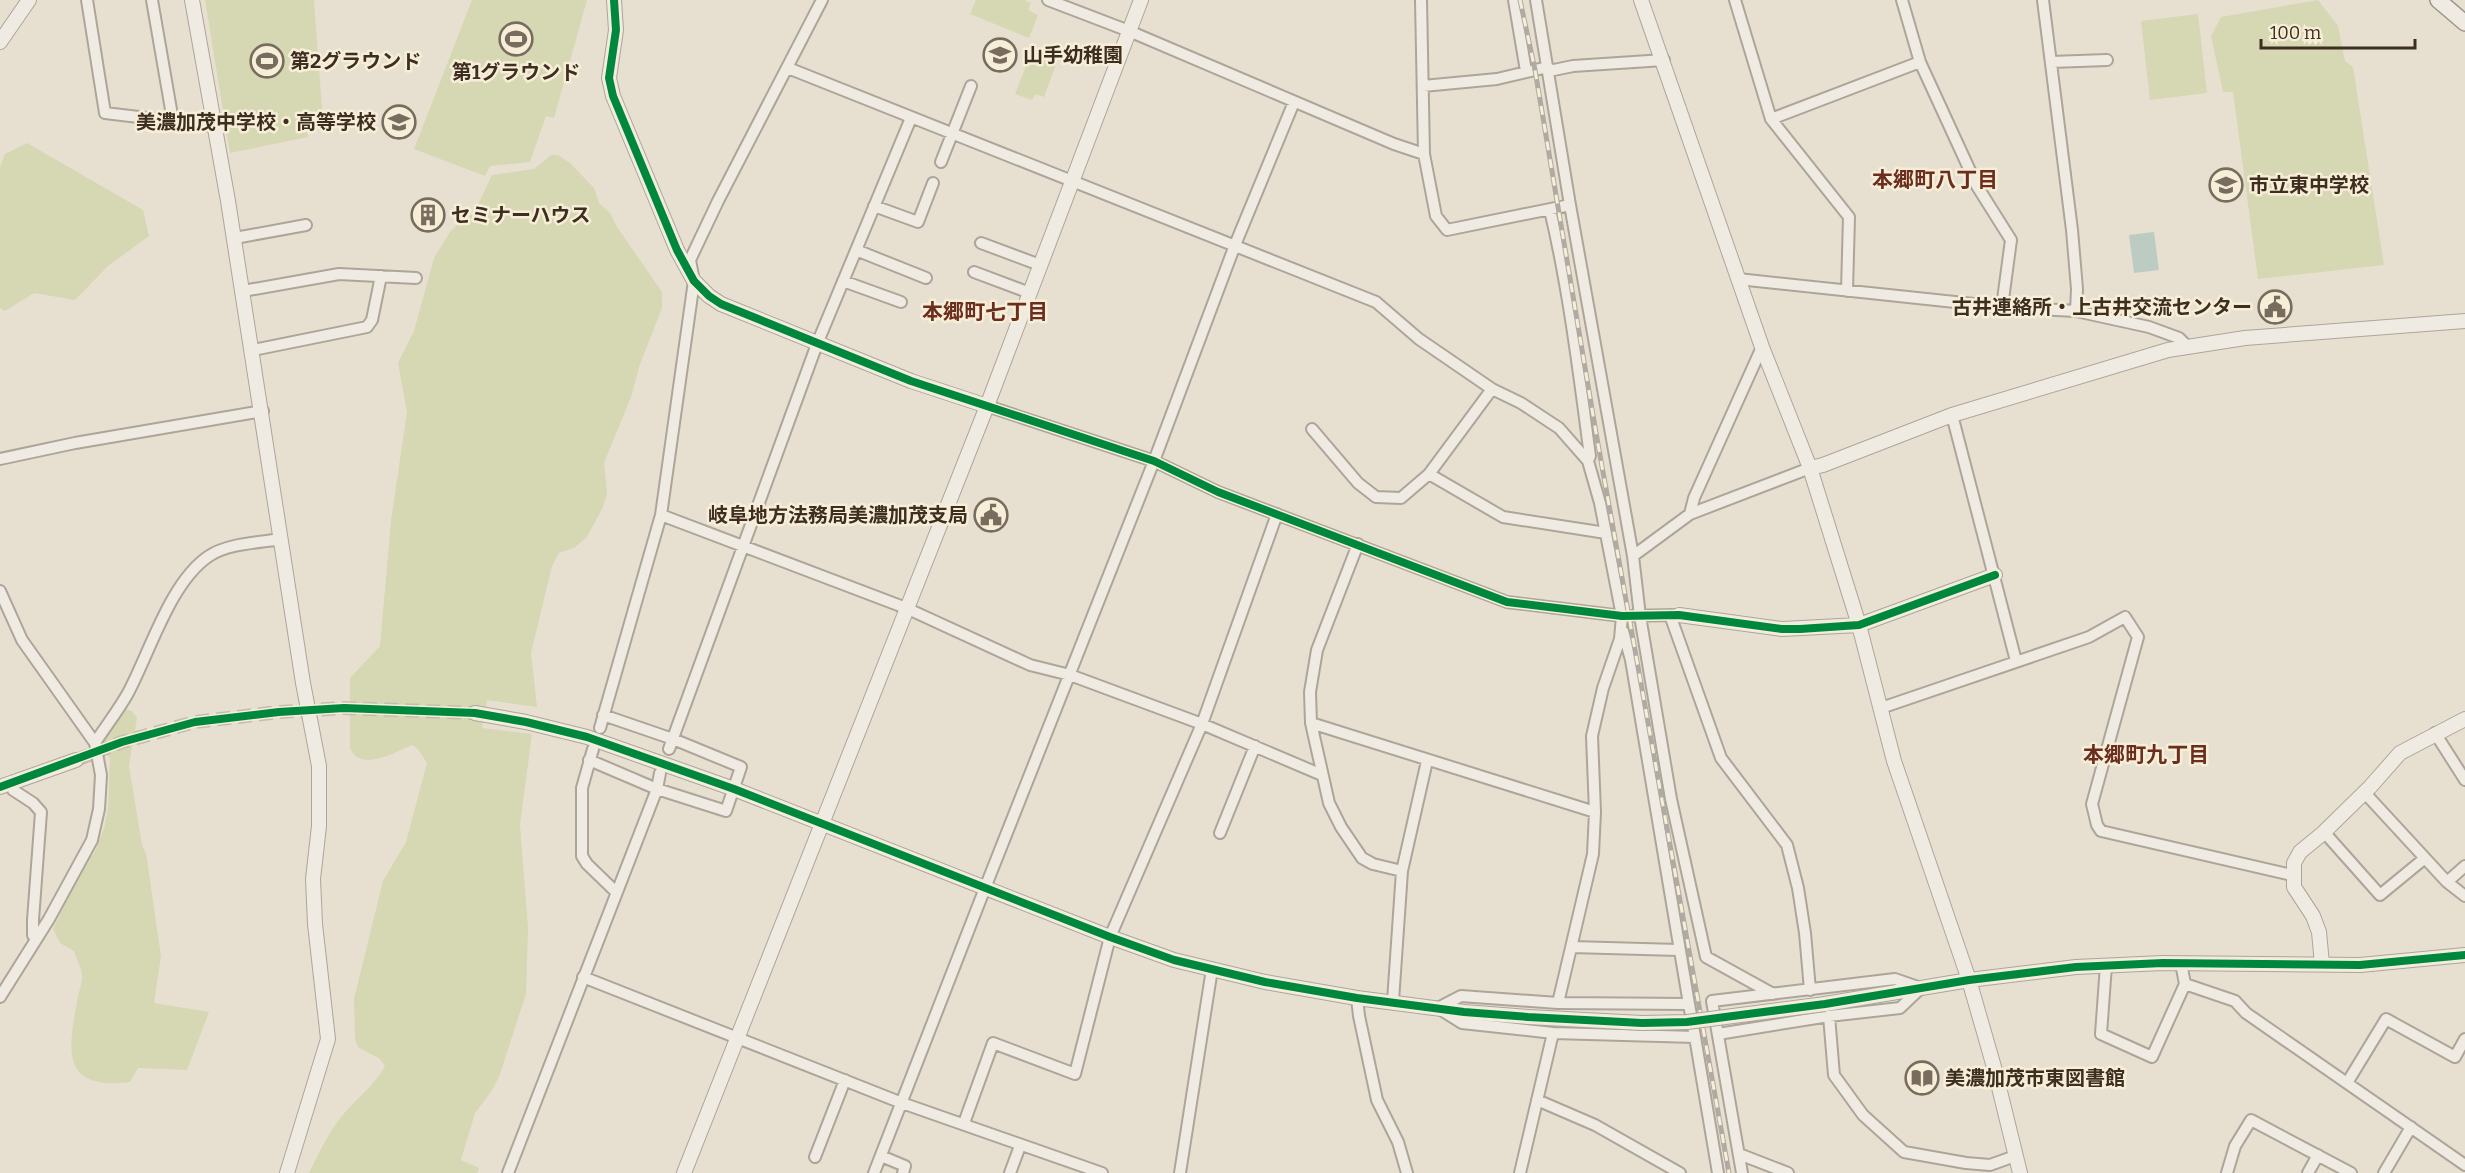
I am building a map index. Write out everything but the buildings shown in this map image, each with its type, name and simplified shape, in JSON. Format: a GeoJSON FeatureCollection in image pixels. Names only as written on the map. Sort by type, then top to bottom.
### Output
{"type":"FeatureCollection","features":[{"type":"Feature","properties":{"kind":"main road"},"geometry":{"type":"LineString","coordinates":[[2438,0],[2465,23]]}},
{"type":"Feature","properties":{"kind":"street"},"geometry":{"type":"LineString","coordinates":[[0,42],[29,0]]}},
{"type":"Feature","properties":{"kind":"street"},"geometry":{"type":"LineString","coordinates":[[87,0],[105,113],[214,126]]}},
{"type":"Feature","properties":{"kind":"street"},"geometry":{"type":"LineString","coordinates":[[152,0],[173,121]]}},
{"type":"Feature","properties":{"kind":"street"},"geometry":{"type":"LineString","coordinates":[[192,0],[235,238],[303,683],[319,766],[319,826],[313,879],[315,924],[328,1040],[287,1173]]}},
{"type":"Feature","properties":{"kind":"street"},"geometry":{"type":"LineString","coordinates":[[614,0],[616,30],[609,78],[613,96],[677,250],[694,282],[709,297],[721,304],[817,344],[911,381],[1154,461],[1218,492],[1507,602],[1622,620],[1640,616],[1674,615],[1782,629],[1859,625],[1995,575]]}},
{"type":"Feature","properties":{"kind":"street"},"geometry":{"type":"LineString","coordinates":[[600,728],[661,515],[694,282],[690,260],[822,0]]}},
{"type":"Feature","properties":{"kind":"street"},"geometry":{"type":"LineString","coordinates":[[1048,0],[1424,154]]}},
{"type":"Feature","properties":{"kind":"street"},"geometry":{"type":"LineString","coordinates":[[684,1173],[987,406],[1141,0]]}},
{"type":"Feature","properties":{"kind":"street"},"geometry":{"type":"LineString","coordinates":[[1421,0],[1424,154],[1436,216],[1447,230],[1570,205]]}},
{"type":"Feature","properties":{"kind":"street"},"geometry":{"type":"LineString","coordinates":[[1514,0],[1526,71]]}},
{"type":"Feature","properties":{"kind":"street"},"geometry":{"type":"LineString","coordinates":[[1536,0],[1633,556],[1640,616],[1671,799],[1706,957],[1773,994]]}},
{"type":"Feature","properties":{"kind":"street"},"geometry":{"type":"LineString","coordinates":[[1641,0],[1664,60],[1762,347],[1810,468],[1859,625],[1894,761],[1969,980],[1994,1068],[2019,1173]]}},
{"type":"Feature","properties":{"kind":"street"},"geometry":{"type":"LineString","coordinates":[[1735,0],[1771,119],[1849,217],[1847,291]]}},
{"type":"Feature","properties":{"kind":"street"},"geometry":{"type":"LineString","coordinates":[[1902,0],[1920,62],[1977,186],[2011,240],[2002,307]]}},
{"type":"Feature","properties":{"kind":"street"},"geometry":{"type":"LineString","coordinates":[[2043,0],[2072,230],[2077,289],[2076,311]]}},
{"type":"Feature","properties":{"kind":"street"},"geometry":{"type":"LineString","coordinates":[[1423,86],[1497,79],[1526,71],[1664,60]]}},
{"type":"Feature","properties":{"kind":"street"},"geometry":{"type":"LineString","coordinates":[[2051,62],[2107,60]]}},
{"type":"Feature","properties":{"kind":"street"},"geometry":{"type":"LineString","coordinates":[[1771,119],[1920,62]]}},
{"type":"Feature","properties":{"kind":"street"},"geometry":{"type":"LineString","coordinates":[[788,68],[1376,302],[1419,339],[1492,388],[1559,428],[1588,461],[1600,502],[1618,583],[1622,620],[1633,670],[1678,950],[1718,1173]]}},
{"type":"Feature","properties":{"kind":"street"},"geometry":{"type":"LineString","coordinates":[[941,162],[970,86]]}},
{"type":"Feature","properties":{"kind":"street"},"geometry":{"type":"LineString","coordinates":[[874,1173],[1154,461],[1235,245],[1294,102]]}},
{"type":"Feature","properties":{"kind":"street"},"geometry":{"type":"LineString","coordinates":[[671,744],[817,344],[910,118]]}},
{"type":"Feature","properties":{"kind":"street"},"geometry":{"type":"LineString","coordinates":[[874,206],[918,222],[933,183]]}},
{"type":"Feature","properties":{"kind":"street"},"geometry":{"type":"LineString","coordinates":[[1550,210],[1558,244],[1576,356],[1590,456],[1588,461]]}},
{"type":"Feature","properties":{"kind":"street"},"geometry":{"type":"LineString","coordinates":[[235,238],[306,225]]}},
{"type":"Feature","properties":{"kind":"street"},"geometry":{"type":"LineString","coordinates":[[981,243],[1040,265]]}},
{"type":"Feature","properties":{"kind":"street"},"geometry":{"type":"LineString","coordinates":[[856,250],[926,278]]}},
{"type":"Feature","properties":{"kind":"street"},"geometry":{"type":"LineString","coordinates":[[974,272],[1030,293]]}},
{"type":"Feature","properties":{"kind":"street"},"geometry":{"type":"LineString","coordinates":[[243,291],[339,274],[416,278]]}},
{"type":"Feature","properties":{"kind":"street"},"geometry":{"type":"LineString","coordinates":[[253,350],[367,327],[372,320],[381,276]]}},
{"type":"Feature","properties":{"kind":"street"},"geometry":{"type":"LineString","coordinates":[[1738,279],[2002,307],[2076,311],[2149,327],[2179,338],[2187,346]]}},
{"type":"Feature","properties":{"kind":"street"},"geometry":{"type":"LineString","coordinates":[[843,281],[900,302]]}},
{"type":"Feature","properties":{"kind":"street"},"geometry":{"type":"LineString","coordinates":[[1633,556],[1689,514],[1953,415],[2088,373],[2187,346],[2245,338],[2465,321]]}},
{"type":"Feature","properties":{"kind":"street"},"geometry":{"type":"LineString","coordinates":[[1689,514],[1694,498],[1762,347]]}},
{"type":"Feature","properties":{"kind":"street"},"geometry":{"type":"LineString","coordinates":[[1312,429],[1358,483],[1376,497],[1401,498],[1429,474],[1492,388]]}},
{"type":"Feature","properties":{"kind":"street"},"geometry":{"type":"LineString","coordinates":[[0,459],[75,442],[263,411]]}},
{"type":"Feature","properties":{"kind":"street"},"geometry":{"type":"LineString","coordinates":[[1953,415],[2016,661]]}},
{"type":"Feature","properties":{"kind":"street"},"geometry":{"type":"LineString","coordinates":[[1429,474],[1503,518],[1606,533]]}},
{"type":"Feature","properties":{"kind":"street"},"geometry":{"type":"LineString","coordinates":[[964,1123],[993,1043],[1075,1074],[1110,937],[1202,724],[1277,514]]}},
{"type":"Feature","properties":{"kind":"street"},"geometry":{"type":"LineString","coordinates":[[661,515],[906,608],[1030,665],[1070,675],[1202,724],[1322,775]]}},
{"type":"Feature","properties":{"kind":"street"},"geometry":{"type":"LineString","coordinates":[[94,743],[128,693],[156,633],[188,575],[211,555],[232,547],[281,539]]}},
{"type":"Feature","properties":{"kind":"street"},"geometry":{"type":"LineString","coordinates":[[1358,544],[1317,650],[1310,692],[1311,723],[1329,802],[1341,827],[1362,858],[1373,864],[1402,871]]}},
{"type":"Feature","properties":{"kind":"street"},"geometry":{"type":"LineString","coordinates":[[0,591],[22,640],[94,743],[101,775],[99,809],[92,840],[49,919],[0,997]]}},
{"type":"Feature","properties":{"kind":"street"},"geometry":{"type":"LineString","coordinates":[[1674,615],[1721,758],[1786,845],[1803,922],[1810,990]]}},
{"type":"Feature","properties":{"kind":"street"},"geometry":{"type":"LineString","coordinates":[[1881,708],[2089,637],[2126,617],[2138,637],[2092,804],[2097,825],[2101,831],[2292,875]]}},
{"type":"Feature","properties":{"kind":"street"},"geometry":{"type":"LineString","coordinates":[[1558,1003],[1593,854],[1595,812],[1592,736],[1603,688],[1620,639],[1622,620]]}},
{"type":"Feature","properties":{"kind":"street"},"geometry":{"type":"LineString","coordinates":[[475,713],[526,722],[587,737],[734,789],[1110,937],[1174,960],[1265,982],[1357,998],[1438,1008],[1528,1017],[1642,1023],[1687,1022],[1827,1010]]}},
{"type":"Feature","properties":{"kind":"street"},"geometry":{"type":"LineString","coordinates":[[603,715],[671,744],[741,767],[726,811],[657,789],[591,755],[582,788],[582,856],[587,864],[616,892]]}},
{"type":"Feature","properties":{"kind":"street"},"geometry":{"type":"LineString","coordinates":[[2322,964],[2319,932],[2313,916],[2294,887],[2292,875],[2294,863],[2300,852],[2324,832],[2400,753],[2465,719]]}},
{"type":"Feature","properties":{"kind":"street"},"geometry":{"type":"LineString","coordinates":[[1311,723],[1595,812]]}},
{"type":"Feature","properties":{"kind":"street"},"geometry":{"type":"LineString","coordinates":[[2435,733],[2465,780]]}},
{"type":"Feature","properties":{"kind":"street"},"geometry":{"type":"LineString","coordinates":[[1220,833],[1255,746]]}},
{"type":"Feature","properties":{"kind":"street"},"geometry":{"type":"LineString","coordinates":[[6,785],[76,760]]}},
{"type":"Feature","properties":{"kind":"street"},"geometry":{"type":"LineString","coordinates":[[1393,1001],[1402,871],[1427,761]]}},
{"type":"Feature","properties":{"kind":"street"},"geometry":{"type":"LineString","coordinates":[[508,1173],[657,789],[660,774]]}},
{"type":"Feature","properties":{"kind":"street"},"geometry":{"type":"LineString","coordinates":[[6,785],[33,803],[41,812],[33,920],[35,938]]}},
{"type":"Feature","properties":{"kind":"street"},"geometry":{"type":"LineString","coordinates":[[2364,792],[2447,882],[2465,896]]}},
{"type":"Feature","properties":{"kind":"street"},"geometry":{"type":"LineString","coordinates":[[2324,832],[2380,895],[2425,858]]}},
{"type":"Feature","properties":{"kind":"street"},"geometry":{"type":"LineString","coordinates":[[2447,882],[2465,866]]}},
{"type":"Feature","properties":{"kind":"street"},"geometry":{"type":"LineString","coordinates":[[1572,947],[1678,950]]}},
{"type":"Feature","properties":{"kind":"street"},"geometry":{"type":"LineString","coordinates":[[1718,1034],[1921,988],[1969,980],[2106,965],[2181,963],[2360,965],[2465,955]]}},
{"type":"Feature","properties":{"kind":"street"},"geometry":{"type":"LineString","coordinates":[[2106,965],[2101,1034],[2152,1057],[2185,984],[2181,963]]}},
{"type":"Feature","properties":{"kind":"street"},"geometry":{"type":"LineString","coordinates":[[1180,1173],[1212,969]]}},
{"type":"Feature","properties":{"kind":"street"},"geometry":{"type":"LineString","coordinates":[[583,976],[902,1103],[1102,1173]]}},
{"type":"Feature","properties":{"kind":"street"},"geometry":{"type":"LineString","coordinates":[[1742,1173],[1712,1001],[1895,979],[1921,988]]}},
{"type":"Feature","properties":{"kind":"street"},"geometry":{"type":"LineString","coordinates":[[2185,984],[2235,1001],[2246,1013],[2465,1165]]}},
{"type":"Feature","properties":{"kind":"street"},"geometry":{"type":"LineString","coordinates":[[1438,1008],[1461,996],[1558,1003],[1689,1004]]}},
{"type":"Feature","properties":{"kind":"street"},"geometry":{"type":"LineString","coordinates":[[1357,998],[1377,1100],[1398,1142],[1407,1173]]}},
{"type":"Feature","properties":{"kind":"street"},"geometry":{"type":"LineString","coordinates":[[1438,1008],[1462,1023],[1553,1032],[1695,1037]]}},
{"type":"Feature","properties":{"kind":"street"},"geometry":{"type":"LineString","coordinates":[[1827,1010],[1834,1075],[1863,1115],[1904,1152],[1990,1165],[2015,1156]]}},
{"type":"Feature","properties":{"kind":"street"},"geometry":{"type":"LineString","coordinates":[[2347,1083],[2386,1019],[2455,1057],[2465,1039]]}},
{"type":"Feature","properties":{"kind":"street"},"geometry":{"type":"LineString","coordinates":[[1520,1173],[1553,1032]]}},
{"type":"Feature","properties":{"kind":"street"},"geometry":{"type":"LineString","coordinates":[[815,1157],[845,1080]]}},
{"type":"Feature","properties":{"kind":"street"},"geometry":{"type":"LineString","coordinates":[[1537,1100],[1595,1125],[1665,1170],[1680,1173]]}},
{"type":"Feature","properties":{"kind":"street"},"geometry":{"type":"LineString","coordinates":[[2227,1173],[2235,1146],[2251,1120],[2351,1173]]}},
{"type":"Feature","properties":{"kind":"street"},"geometry":{"type":"LineString","coordinates":[[2384,1173],[2411,1127]]}},
{"type":"Feature","properties":{"kind":"street"},"geometry":{"type":"LineString","coordinates":[[1010,1173],[1020,1146]]}},
{"type":"Feature","properties":{"kind":"street"},"geometry":{"type":"LineString","coordinates":[[1739,1154],[1788,1173]]}},
{"type":"Feature","properties":{"kind":"street"},"geometry":{"type":"LineString","coordinates":[[2308,1173],[2318,1155]]}},
{"type":"Feature","properties":{"kind":"street"},"geometry":{"type":"LineString","coordinates":[[881,1156],[905,1166],[903,1173]]}},
{"type":"Feature","properties":{"kind":"green space","name":"第2グラウンド"},"geometry":{"type":"Polygon","coordinates":[[[205,0],[314,0],[323,123],[306,126],[308,137],[230,153],[205,0]]]}},
{"type":"Feature","properties":{"kind":"green space"},"geometry":{"type":"Polygon","coordinates":[[[472,0],[587,0],[554,118],[546,116],[530,162],[490,166],[485,176],[414,149],[472,0]]]}},
{"type":"Feature","properties":{"kind":"green space"},"geometry":{"type":"Polygon","coordinates":[[[976,0],[1024,0],[1031,3],[1028,10],[1038,15],[1029,38],[970,14],[976,0]]]}},
{"type":"Feature","properties":{"kind":"green space"},"geometry":{"type":"Polygon","coordinates":[[[2318,0],[2338,26],[2345,61],[2353,67],[2384,265],[2258,279],[2233,92],[2223,92],[2211,36],[2221,17],[2318,0]]]}},
{"type":"Feature","properties":{"kind":"green space"},"geometry":{"type":"Polygon","coordinates":[[[2198,14],[2207,93],[2150,100],[2141,21],[2198,14]]]}},
{"type":"Feature","properties":{"kind":"green space"},"geometry":{"type":"Polygon","coordinates":[[[1030,56],[1041,56],[1057,62],[1044,97],[1035,94],[1032,100],[1015,94],[1030,56]]]}},
{"type":"Feature","properties":{"kind":"green space","name":"美濃加茂中学校・高等学校"},"geometry":{"type":"Polygon","coordinates":[[[27,143],[143,210],[149,236],[108,266],[75,300],[34,293],[5,311],[0,308],[0,167],[5,154],[27,143]]]}},
{"type":"Feature","properties":{"kind":"green space"},"geometry":{"type":"Polygon","coordinates":[[[551,155],[558,155],[570,163],[594,188],[599,203],[610,213],[617,227],[662,292],[662,308],[639,367],[631,397],[604,463],[607,494],[602,509],[587,537],[574,548],[559,553],[552,566],[531,653],[537,707],[487,700],[482,728],[532,734],[520,825],[528,928],[526,994],[499,1077],[475,1113],[461,1160],[479,1168],[477,1173],[309,1173],[336,1124],[373,1083],[385,1066],[380,1059],[358,1047],[355,1040],[354,999],[383,881],[406,842],[427,763],[418,749],[412,745],[388,756],[370,760],[355,755],[350,748],[350,678],[380,646],[391,521],[407,412],[398,363],[414,331],[434,258],[450,232],[474,213],[492,175],[534,169],[551,155]]]}},
{"type":"Feature","properties":{"kind":"green space"},"geometry":{"type":"Polygon","coordinates":[[[124,709],[132,711],[137,718],[129,766],[142,845],[146,853],[161,956],[154,1003],[209,1012],[187,1070],[138,1068],[130,1082],[108,1083],[92,1080],[81,1074],[75,1064],[72,1038],[82,974],[74,951],[60,943],[53,929],[83,866],[94,853],[104,829],[108,808],[110,759],[102,744],[124,709]]]}},
{"type":"Feature","properties":{"kind":"shaded area"},"geometry":{"type":"Polygon","coordinates":[[[2154,232],[2159,270],[2134,273],[2129,235],[2154,232]]]}},
{"type":"Feature","properties":{"kind":"tunnel"},"geometry":{"type":"LineString","coordinates":[[76,760],[122,742],[195,722],[279,712],[344,708],[475,713]]}},
{"type":"Feature","properties":{"kind":"railway"},"geometry":{"type":"LineString","coordinates":[[1520,0],[1535,70],[1596,433],[1729,1173]]}},
{"type":"Feature","properties":{"kind":"cycle path"},"geometry":{"type":"LineString","coordinates":[[614,0],[616,30],[609,78],[613,96],[677,250],[694,281],[721,304],[911,381],[1154,461],[1218,492],[1507,602],[1622,616],[1679,615],[1782,629],[1800,629],[1859,625],[1995,575]]}},
{"type":"Feature","properties":{"kind":"cycle path"},"geometry":{"type":"LineString","coordinates":[[0,787],[122,742],[195,722],[279,712],[344,708],[475,713],[526,722],[587,737],[734,789],[1174,960],[1265,982],[1357,998],[1464,1012],[1528,1017],[1642,1023],[1687,1022],[1825,1004],[1969,980],[2076,967],[2163,963],[2360,965],[2465,955]]}},
{"type":"Feature","properties":{"kind":"place","name":"第1グラウンド"},"geometry":{"type":"Point","coordinates":[516,39]}},
{"type":"Feature","properties":{"kind":"place","name":"山手幼稚園"},"geometry":{"type":"Point","coordinates":[1000,55]}},
{"type":"Feature","properties":{"kind":"place","name":"第2グラウンド"},"geometry":{"type":"Point","coordinates":[267,61]}},
{"type":"Feature","properties":{"kind":"place","name":"美濃加茂中学校・高等学校"},"geometry":{"type":"Point","coordinates":[399,122]}},
{"type":"Feature","properties":{"kind":"place","name":"市立東中学校"},"geometry":{"type":"Point","coordinates":[2226,185]}},
{"type":"Feature","properties":{"kind":"place","name":"セミナーハウス"},"geometry":{"type":"Point","coordinates":[428,215]}},
{"type":"Feature","properties":{"kind":"place","name":"古井連絡所・上古井交流センター"},"geometry":{"type":"Point","coordinates":[2275,307]}},
{"type":"Feature","properties":{"kind":"place","name":"岐阜地方法務局美濃加茂支局"},"geometry":{"type":"Point","coordinates":[991,515]}},
{"type":"Feature","properties":{"kind":"place","name":"美濃加茂市東図書館"},"geometry":{"type":"Point","coordinates":[1922,1078]}},
{"type":"Feature","properties":{"kind":"district","name":"本郷町八丁目"},"geometry":{"type":"Point","coordinates":[1935,180]}},
{"type":"Feature","properties":{"kind":"district","name":"本郷町七丁目"},"geometry":{"type":"Point","coordinates":[985,312]}},
{"type":"Feature","properties":{"kind":"district","name":"本郷町九丁目"},"geometry":{"type":"Point","coordinates":[2146,755]}}]}
